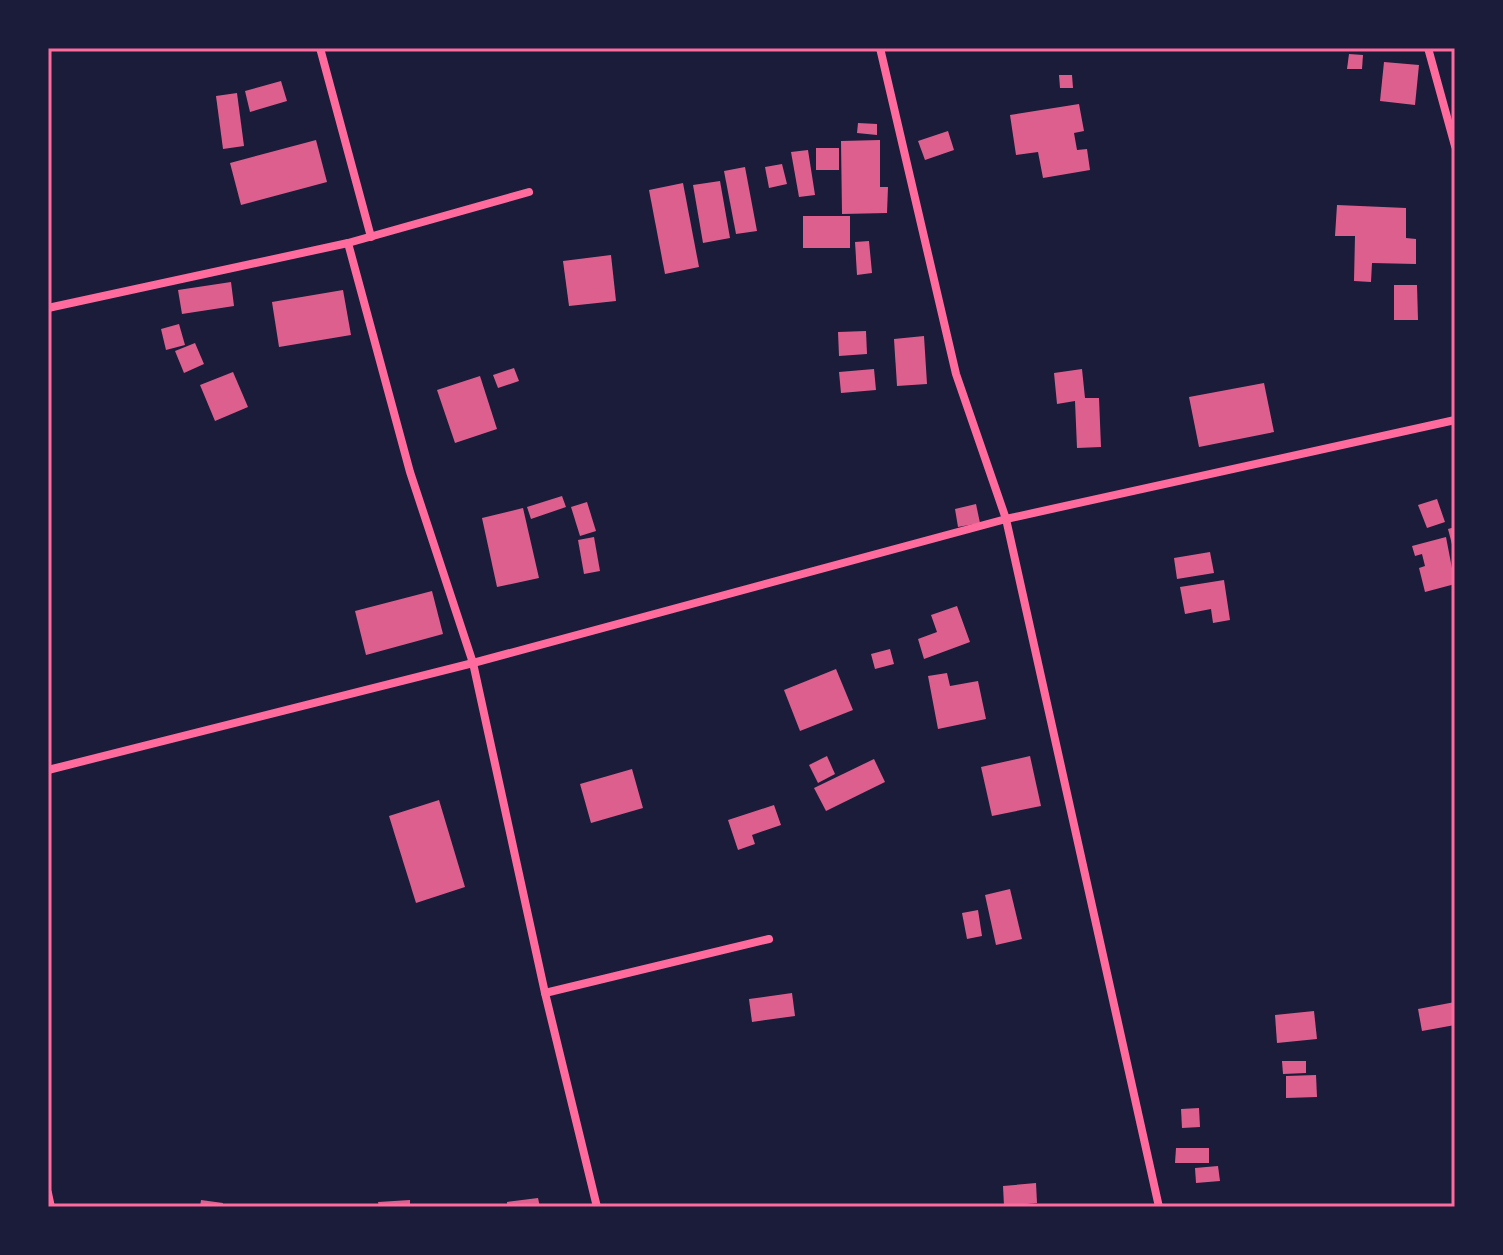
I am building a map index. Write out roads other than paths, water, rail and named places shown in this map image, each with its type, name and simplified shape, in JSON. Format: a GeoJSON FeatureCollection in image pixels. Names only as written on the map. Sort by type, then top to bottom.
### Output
{"type":"FeatureCollection","features":[{"type":"Feature","properties":{"kind":"street"},"geometry":{"type":"LineString","coordinates":[[320,48],[371,237]]}},
{"type":"Feature","properties":{"kind":"street"},"geometry":{"type":"LineString","coordinates":[[880,48],[956,374],[1006,519],[1159,1207]]}},
{"type":"Feature","properties":{"kind":"street"},"geometry":{"type":"LineString","coordinates":[[1428,48],[1455,146]]}},
{"type":"Feature","properties":{"kind":"street"},"geometry":{"type":"LineString","coordinates":[[48,308],[348,243],[529,192]]}},
{"type":"Feature","properties":{"kind":"street"},"geometry":{"type":"LineString","coordinates":[[348,243],[410,472],[473,663],[545,993],[597,1207]]}},
{"type":"Feature","properties":{"kind":"street"},"geometry":{"type":"LineString","coordinates":[[48,770],[473,663],[1006,519],[1455,420]]}},
{"type":"Feature","properties":{"kind":"street"},"geometry":{"type":"LineString","coordinates":[[545,993],[769,939]]}},
{"type":"Feature","properties":{"kind":"street"},"geometry":{"type":"LineString","coordinates":[[48,1193],[51,1207]]}}]}
